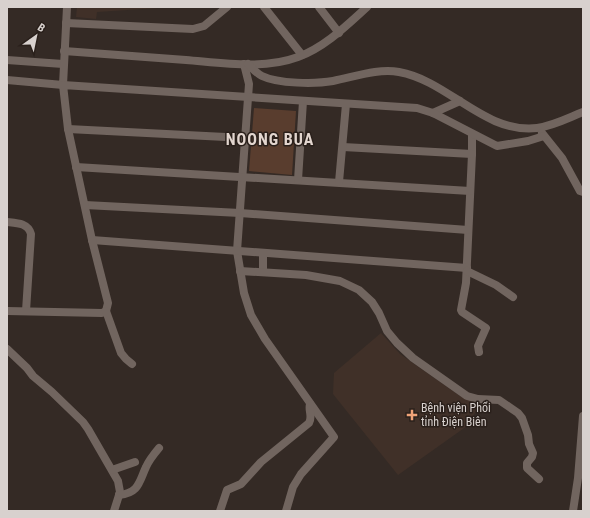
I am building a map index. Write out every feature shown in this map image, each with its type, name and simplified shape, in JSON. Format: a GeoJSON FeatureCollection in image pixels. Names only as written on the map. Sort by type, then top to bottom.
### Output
{"type":"FeatureCollection","features":[{"type":"Feature","properties":{"kind":"street"},"geometry":{"type":"LineString","coordinates":[[67,7],[63,85],[68,129],[92,240],[106,293],[108,303],[106,311],[121,353],[132,364]]}},
{"type":"Feature","properties":{"kind":"street"},"geometry":{"type":"LineString","coordinates":[[66,23],[193,29],[204,26],[227,7]]}},
{"type":"Feature","properties":{"kind":"street"},"geometry":{"type":"LineString","coordinates":[[264,7],[302,55]]}},
{"type":"Feature","properties":{"kind":"street"},"geometry":{"type":"LineString","coordinates":[[319,7],[339,33]]}},
{"type":"Feature","properties":{"kind":"street"},"geometry":{"type":"LineString","coordinates":[[64,51],[246,64],[275,62],[302,55],[316,48],[339,33],[367,7]]}},
{"type":"Feature","properties":{"kind":"street"},"geometry":{"type":"LineString","coordinates":[[7,60],[63,66]]}},
{"type":"Feature","properties":{"kind":"street"},"geometry":{"type":"LineString","coordinates":[[246,64],[248,98],[237,251],[244,293],[251,315],[265,340],[334,437],[301,474],[293,487],[286,511]]}},
{"type":"Feature","properties":{"kind":"street"},"geometry":{"type":"LineString","coordinates":[[246,64],[270,79],[299,82],[318,83],[371,73],[398,72],[411,75],[429,83],[456,102],[504,124],[526,128],[548,126],[583,112]]}},
{"type":"Feature","properties":{"kind":"street"},"geometry":{"type":"LineString","coordinates":[[7,80],[248,98],[416,108],[433,113],[453,122],[472,134],[497,146],[528,141],[544,136]]}},
{"type":"Feature","properties":{"kind":"street"},"geometry":{"type":"LineString","coordinates":[[298,180],[303,101]]}},
{"type":"Feature","properties":{"kind":"street"},"geometry":{"type":"LineString","coordinates":[[433,113],[456,102]]}},
{"type":"Feature","properties":{"kind":"street"},"geometry":{"type":"LineString","coordinates":[[339,182],[346,104]]}},
{"type":"Feature","properties":{"kind":"street"},"geometry":{"type":"LineString","coordinates":[[538,128],[562,158],[580,191],[583,192]]}},
{"type":"Feature","properties":{"kind":"street"},"geometry":{"type":"LineString","coordinates":[[68,129],[245,138]]}},
{"type":"Feature","properties":{"kind":"street"},"geometry":{"type":"LineString","coordinates":[[472,134],[467,270],[465,293],[461,310],[486,328],[478,346],[478,352]]}},
{"type":"Feature","properties":{"kind":"street"},"geometry":{"type":"LineString","coordinates":[[342,147],[472,154]]}},
{"type":"Feature","properties":{"kind":"street"},"geometry":{"type":"LineString","coordinates":[[76,167],[470,191]]}},
{"type":"Feature","properties":{"kind":"street"},"geometry":{"type":"LineString","coordinates":[[85,205],[240,213],[468,230]]}},
{"type":"Feature","properties":{"kind":"street"},"geometry":{"type":"LineString","coordinates":[[7,222],[18,223],[25,226],[31,234],[26,311]]}},
{"type":"Feature","properties":{"kind":"street"},"geometry":{"type":"LineString","coordinates":[[92,240],[467,270],[496,285],[513,297]]}},
{"type":"Feature","properties":{"kind":"street"},"geometry":{"type":"LineString","coordinates":[[263,253],[263,272]]}},
{"type":"Feature","properties":{"kind":"street"},"geometry":{"type":"LineString","coordinates":[[240,271],[306,276],[340,281],[359,290],[372,302],[379,313],[386,331],[413,358],[467,396],[478,399],[499,400],[518,413],[522,418],[533,453],[532,457],[527,463],[527,468],[539,479]]}},
{"type":"Feature","properties":{"kind":"street"},"geometry":{"type":"LineString","coordinates":[[7,311],[102,313],[106,311]]}},
{"type":"Feature","properties":{"kind":"street"},"geometry":{"type":"LineString","coordinates":[[7,349],[27,368],[33,376],[83,422],[118,481],[120,489],[114,511]]}},
{"type":"Feature","properties":{"kind":"street"},"geometry":{"type":"LineString","coordinates":[[220,511],[227,490],[241,484],[261,462],[309,423],[312,418],[310,404]]}},
{"type":"Feature","properties":{"kind":"street"},"geometry":{"type":"LineString","coordinates":[[573,511],[578,478],[583,416]]}},
{"type":"Feature","properties":{"kind":"street"},"geometry":{"type":"LineString","coordinates":[[119,495],[130,493],[139,485],[148,463],[159,448]]}},
{"type":"Feature","properties":{"kind":"street"},"geometry":{"type":"LineString","coordinates":[[112,470],[135,462]]}},
{"type":"Feature","properties":{"kind":"shaded area"},"geometry":{"type":"Polygon","coordinates":[[[77,7],[173,7],[97,12],[96,19],[76,17],[77,7]]]}},
{"type":"Feature","properties":{"kind":"shaded area"},"geometry":{"type":"Polygon","coordinates":[[[254,108],[296,111],[292,175],[249,171],[254,108]]]}},
{"type":"Feature","properties":{"kind":"shaded area","name":"Bệnh viện Phổi tỉnh Điện Biên"},"geometry":{"type":"Polygon","coordinates":[[[381,333],[400,354],[460,396],[481,403],[467,426],[398,475],[333,394],[334,373],[381,333]]]}},
{"type":"Feature","properties":{"kind":"place","name":"Bệnh viện Phổi tỉnh Điện Biên"},"geometry":{"type":"Point","coordinates":[412,415]}},
{"type":"Feature","properties":{"kind":"district","name":"NOONG BUA"},"geometry":{"type":"Point","coordinates":[270,139]}}]}
